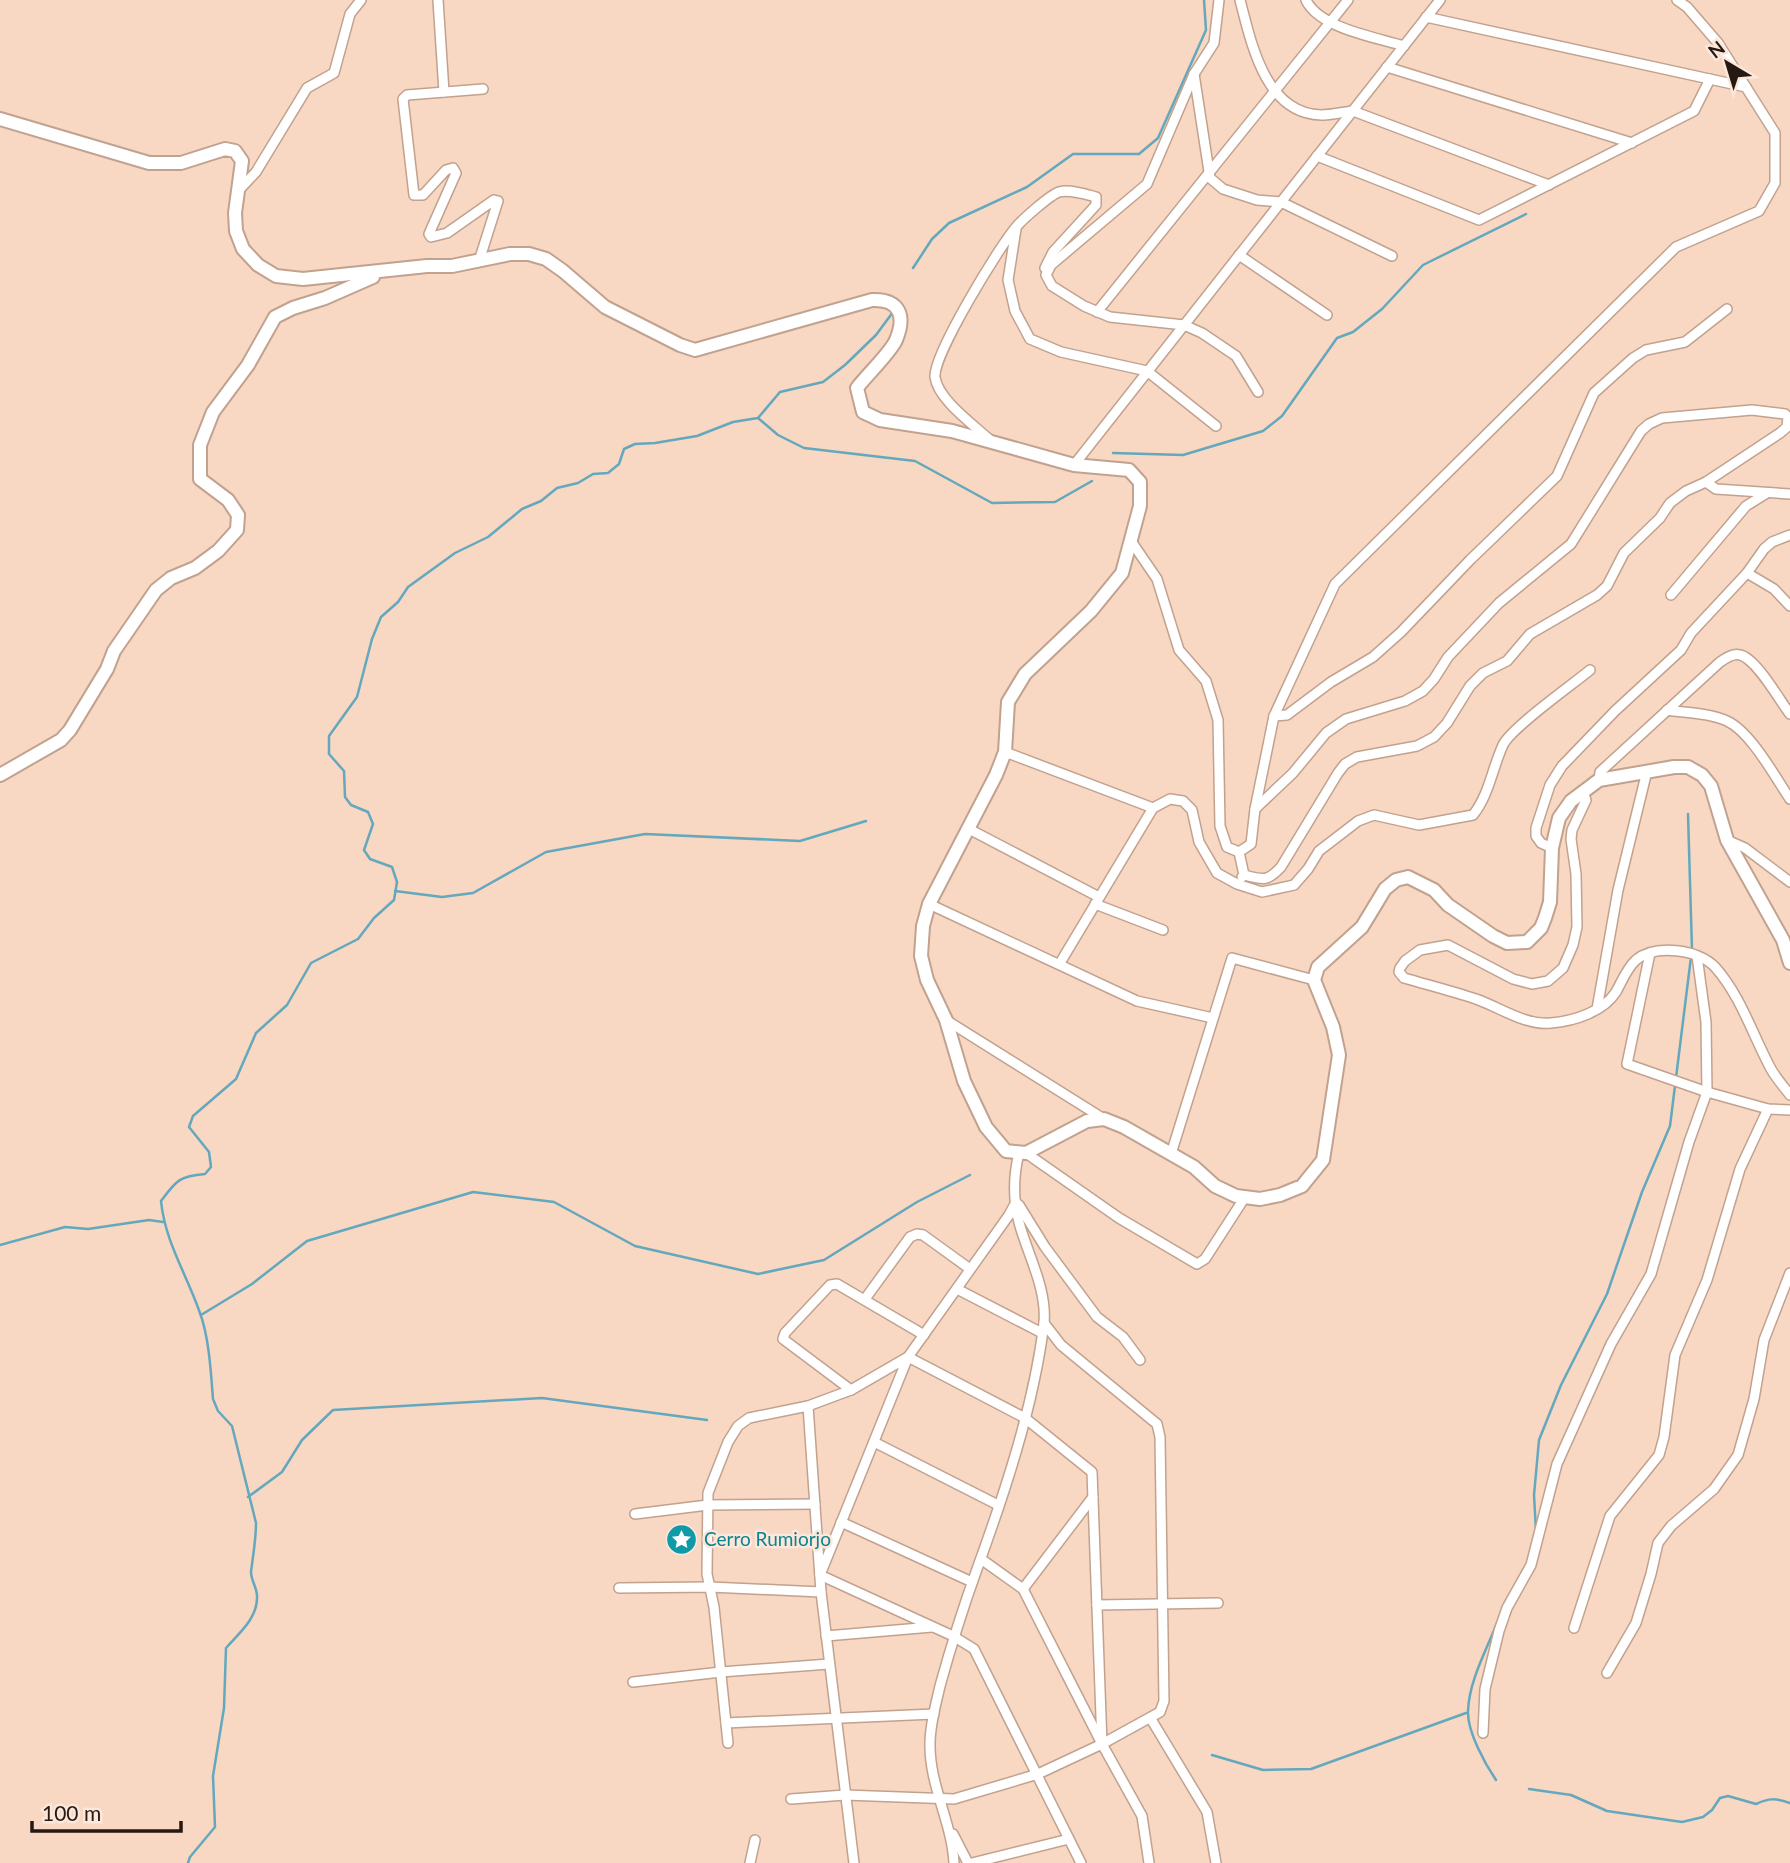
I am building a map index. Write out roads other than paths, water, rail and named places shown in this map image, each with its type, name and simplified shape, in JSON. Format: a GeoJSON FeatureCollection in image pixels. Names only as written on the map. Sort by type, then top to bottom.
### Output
{"type":"FeatureCollection","features":[{"type":"Feature","properties":{"kind":"main road"},"geometry":{"type":"LineString","coordinates":[[0,118],[149,163],[181,163],[225,149],[235,151],[242,160],[235,214],[236,231],[243,249],[258,265],[276,276],[303,279],[427,266],[452,266],[510,254],[529,254],[545,259],[605,307],[695,350],[872,300],[887,300],[895,305],[900,319],[896,342],[857,388],[863,412],[880,420],[952,431],[1074,465],[1129,470],[1140,482],[1140,506],[1122,573],[1091,611],[1025,674],[1008,702],[1005,752],[996,775],[929,904],[923,926],[921,956],[927,981],[946,1020],[964,1081],[986,1127],[1006,1151],[1022,1153],[1087,1121],[1104,1119],[1124,1127],[1194,1167],[1215,1186],[1236,1196],[1260,1199],[1302,1186],[1323,1160],[1339,1055],[1333,1027],[1314,980],[1318,967],[1362,927],[1376,908],[1385,889],[1396,880],[1408,877],[1434,890],[1448,905],[1493,936],[1507,943],[1527,942],[1541,928],[1550,902],[1552,848],[1559,818],[1571,801],[1599,780],[1674,766],[1688,767],[1702,775],[1711,786],[1727,840],[1783,940],[1790,963]]}},
{"type":"Feature","properties":{"kind":"main road"},"geometry":{"type":"LineString","coordinates":[[0,775],[61,740],[71,730],[107,669],[114,651],[156,590],[171,578],[195,568],[218,551],[237,530],[238,515],[228,500],[200,479],[200,444],[213,412],[248,365],[275,317],[383,272]]}},
{"type":"Feature","properties":{"kind":"street"},"geometry":{"type":"LineString","coordinates":[[238,191],[256,172],[307,88],[334,73],[350,14],[360,0]]}},
{"type":"Feature","properties":{"kind":"street"},"geometry":{"type":"LineString","coordinates":[[438,0],[444,92]]}},
{"type":"Feature","properties":{"kind":"street"},"geometry":{"type":"LineString","coordinates":[[1046,275],[1051,265],[1147,184],[1194,74],[1214,43],[1219,0]]}},
{"type":"Feature","properties":{"kind":"street"},"geometry":{"type":"LineString","coordinates":[[1240,0],[1257,61],[1275,90],[1293,108],[1320,115],[1353,110],[1549,185]]}},
{"type":"Feature","properties":{"kind":"street"},"geometry":{"type":"LineString","coordinates":[[1306,0],[1308,5],[1329,23],[1404,46]]}},
{"type":"Feature","properties":{"kind":"street"},"geometry":{"type":"LineString","coordinates":[[1097,312],[1348,0]]}},
{"type":"Feature","properties":{"kind":"street"},"geometry":{"type":"LineString","coordinates":[[1074,465],[1440,0]]}},
{"type":"Feature","properties":{"kind":"street"},"geometry":{"type":"LineString","coordinates":[[1239,852],[1251,844],[1255,809],[1274,716],[1335,583],[1676,247],[1759,211],[1775,183],[1775,133],[1718,43],[1687,7],[1677,0]]}},
{"type":"Feature","properties":{"kind":"street"},"geometry":{"type":"LineString","coordinates":[[1426,17],[1746,87]]}},
{"type":"Feature","properties":{"kind":"street"},"geometry":{"type":"LineString","coordinates":[[1387,67],[1632,143]]}},
{"type":"Feature","properties":{"kind":"street"},"geometry":{"type":"LineString","coordinates":[[1194,74],[1210,178],[1223,189],[1257,200],[1281,202],[1392,256]]}},
{"type":"Feature","properties":{"kind":"street"},"geometry":{"type":"LineString","coordinates":[[1317,156],[1479,220],[1694,111],[1710,79]]}},
{"type":"Feature","properties":{"kind":"street"},"geometry":{"type":"LineString","coordinates":[[479,261],[498,201],[494,200],[447,233],[431,237],[429,234],[456,173],[453,168],[446,170],[423,195],[414,195],[402,99],[407,95],[482,89]]}},
{"type":"Feature","properties":{"kind":"street"},"geometry":{"type":"LineString","coordinates":[[992,442],[941,395],[934,375],[958,318],[1017,226],[1058,192],[1082,193],[1096,197],[1096,205],[1053,251],[1045,266],[1052,286],[1084,306],[1110,317],[1184,325],[1202,333],[1236,356],[1258,392]]}},
{"type":"Feature","properties":{"kind":"street"},"geometry":{"type":"LineString","coordinates":[[1017,226],[1009,280],[1015,311],[1030,339],[1062,352],[1147,372],[1216,426]]}},
{"type":"Feature","properties":{"kind":"street"},"geometry":{"type":"LineString","coordinates":[[1239,255],[1327,315]]}},
{"type":"Feature","properties":{"kind":"street"},"geometry":{"type":"LineString","coordinates":[[1274,716],[1287,715],[1332,682],[1373,657],[1557,476],[1594,393],[1646,350],[1685,342],[1727,309]]}},
{"type":"Feature","properties":{"kind":"street"},"geometry":{"type":"LineString","coordinates":[[1244,875],[1262,880],[1281,867],[1345,764],[1357,757],[1417,746],[1434,737],[1447,723],[1470,686],[1483,673],[1507,661],[1530,634],[1597,595],[1607,586],[1624,553],[1660,519],[1670,503],[1780,433],[1787,427],[1788,418],[1785,414],[1752,410],[1662,418],[1650,424],[1641,431],[1571,544],[1499,603],[1448,657],[1423,691],[1405,701],[1346,719],[1326,733],[1293,773],[1255,809]]}},
{"type":"Feature","properties":{"kind":"street"},"geometry":{"type":"LineString","coordinates":[[1706,482],[1716,489],[1790,494]]}},
{"type":"Feature","properties":{"kind":"street"},"geometry":{"type":"LineString","coordinates":[[1671,595],[1746,506],[1767,493]]}},
{"type":"Feature","properties":{"kind":"street"},"geometry":{"type":"LineString","coordinates":[[1552,848],[1536,836],[1536,828],[1550,785],[1562,765],[1681,650],[1691,633],[1772,542],[1790,534]]}},
{"type":"Feature","properties":{"kind":"street"},"geometry":{"type":"LineString","coordinates":[[1131,541],[1157,579],[1180,650],[1206,681],[1217,720],[1220,826],[1227,847],[1239,852]]}},
{"type":"Feature","properties":{"kind":"street"},"geometry":{"type":"LineString","coordinates":[[1747,573],[1774,589],[1790,607]]}},
{"type":"Feature","properties":{"kind":"street"},"geometry":{"type":"LineString","coordinates":[[1599,780],[1600,772],[1720,662],[1732,655],[1751,660],[1790,714]]}},
{"type":"Feature","properties":{"kind":"street"},"geometry":{"type":"LineString","coordinates":[[1060,963],[1153,808],[1170,799],[1183,801],[1192,810],[1199,842],[1217,873],[1237,884],[1262,892],[1294,885],[1319,851],[1358,821],[1374,814],[1419,825],[1473,815],[1481,805],[1504,743],[1590,670]]}},
{"type":"Feature","properties":{"kind":"street"},"geometry":{"type":"LineString","coordinates":[[1667,710],[1715,716],[1730,722],[1746,737],[1790,799]]}},
{"type":"Feature","properties":{"kind":"street"},"geometry":{"type":"LineString","coordinates":[[1005,752],[1153,808]]}},
{"type":"Feature","properties":{"kind":"street"},"geometry":{"type":"LineString","coordinates":[[1597,1009],[1618,890],[1647,771]]}},
{"type":"Feature","properties":{"kind":"street"},"geometry":{"type":"LineString","coordinates":[[1583,792],[1586,800],[1572,830],[1571,839],[1576,874],[1577,927],[1563,968],[1548,981],[1532,984],[1513,979],[1448,945],[1420,950],[1405,961],[1399,972],[1405,978],[1478,999],[1526,1019],[1548,1024],[1579,1018],[1597,1009],[1614,995],[1630,966],[1650,953],[1672,950],[1698,956],[1714,966],[1738,1002],[1773,1072],[1790,1095]]}},
{"type":"Feature","properties":{"kind":"street"},"geometry":{"type":"LineString","coordinates":[[967,828],[1097,901],[1163,930]]}},
{"type":"Feature","properties":{"kind":"street"},"geometry":{"type":"LineString","coordinates":[[1727,840],[1745,848],[1790,883]]}},
{"type":"Feature","properties":{"kind":"street"},"geometry":{"type":"LineString","coordinates":[[1239,852],[1244,875]]}},
{"type":"Feature","properties":{"kind":"street"},"geometry":{"type":"LineString","coordinates":[[1237,884],[1244,875]]}},
{"type":"Feature","properties":{"kind":"street"},"geometry":{"type":"LineString","coordinates":[[929,904],[1137,1001],[1213,1018]]}},
{"type":"Feature","properties":{"kind":"street"},"geometry":{"type":"LineString","coordinates":[[1650,953],[1627,1064],[1707,1092],[1790,1111]]}},
{"type":"Feature","properties":{"kind":"street"},"geometry":{"type":"LineString","coordinates":[[1483,1733],[1485,1689],[1499,1631],[1507,1608],[1531,1564],[1557,1464],[1611,1344],[1651,1274],[1689,1142],[1707,1092],[1706,1022],[1698,956]]}},
{"type":"Feature","properties":{"kind":"street"},"geometry":{"type":"LineString","coordinates":[[1171,1154],[1232,958],[1314,980]]}},
{"type":"Feature","properties":{"kind":"street"},"geometry":{"type":"LineString","coordinates":[[946,1020],[1104,1119]]}},
{"type":"Feature","properties":{"kind":"street"},"geometry":{"type":"LineString","coordinates":[[1574,1628],[1610,1516],[1659,1455],[1675,1355],[1707,1280],[1740,1169],[1768,1108]]}},
{"type":"Feature","properties":{"kind":"street"},"geometry":{"type":"LineString","coordinates":[[954,1863],[947,1822],[933,1775],[930,1743],[934,1714],[953,1636],[981,1559],[1025,1418],[1038,1371],[1043,1328],[1034,1264],[1019,1224],[1016,1201],[1014,1175],[1022,1153],[1119,1218],[1197,1264],[1205,1259],[1245,1197]]}},
{"type":"Feature","properties":{"kind":"street"},"geometry":{"type":"LineString","coordinates":[[820,1575],[908,1357],[1009,1215],[1016,1201]]}},
{"type":"Feature","properties":{"kind":"street"},"geometry":{"type":"LineString","coordinates":[[1016,1201],[1045,1247],[1097,1317],[1123,1337],[1140,1360]]}},
{"type":"Feature","properties":{"kind":"street"},"geometry":{"type":"LineString","coordinates":[[865,1299],[910,1237],[917,1234],[923,1235],[970,1269]]}},
{"type":"Feature","properties":{"kind":"street"},"geometry":{"type":"LineString","coordinates":[[1607,1673],[1636,1623],[1658,1543],[1671,1526],[1714,1489],[1738,1455],[1754,1399],[1765,1340],[1790,1273]]}},
{"type":"Feature","properties":{"kind":"street"},"geometry":{"type":"LineString","coordinates":[[850,1390],[783,1339],[785,1333],[834,1283],[924,1335]]}},
{"type":"Feature","properties":{"kind":"street"},"geometry":{"type":"LineString","coordinates":[[790,1799],[845,1795],[954,1799],[1038,1773],[1102,1744],[1152,1719],[1160,1712],[1164,1701],[1160,1437],[1157,1424],[1043,1328],[957,1289]]}},
{"type":"Feature","properties":{"kind":"street"},"geometry":{"type":"LineString","coordinates":[[728,1743],[707,1574],[708,1493],[728,1442],[738,1426],[749,1418],[808,1406],[850,1390],[908,1357]]}},
{"type":"Feature","properties":{"kind":"street"},"geometry":{"type":"LineString","coordinates":[[908,1357],[1025,1418],[1092,1472],[1102,1744]]}},
{"type":"Feature","properties":{"kind":"street"},"geometry":{"type":"LineString","coordinates":[[808,1406],[821,1592],[853,1863]]}},
{"type":"Feature","properties":{"kind":"street"},"geometry":{"type":"LineString","coordinates":[[874,1442],[998,1504]]}},
{"type":"Feature","properties":{"kind":"street"},"geometry":{"type":"LineString","coordinates":[[1023,1589],[1093,1497]]}},
{"type":"Feature","properties":{"kind":"street"},"geometry":{"type":"LineString","coordinates":[[635,1514],[708,1505],[815,1504]]}},
{"type":"Feature","properties":{"kind":"street"},"geometry":{"type":"LineString","coordinates":[[841,1522],[972,1583]]}},
{"type":"Feature","properties":{"kind":"street"},"geometry":{"type":"LineString","coordinates":[[981,1559],[1023,1589],[1142,1816],[1149,1863]]}},
{"type":"Feature","properties":{"kind":"street"},"geometry":{"type":"LineString","coordinates":[[820,1575],[953,1636],[974,1649],[1081,1863]]}},
{"type":"Feature","properties":{"kind":"street"},"geometry":{"type":"LineString","coordinates":[[619,1588],[710,1587],[821,1592]]}},
{"type":"Feature","properties":{"kind":"street"},"geometry":{"type":"LineString","coordinates":[[1097,1605],[1218,1603]]}},
{"type":"Feature","properties":{"kind":"street"},"geometry":{"type":"LineString","coordinates":[[826,1636],[934,1627]]}},
{"type":"Feature","properties":{"kind":"street"},"geometry":{"type":"LineString","coordinates":[[633,1682],[829,1664]]}},
{"type":"Feature","properties":{"kind":"street"},"geometry":{"type":"LineString","coordinates":[[726,1723],[934,1714]]}},
{"type":"Feature","properties":{"kind":"street"},"geometry":{"type":"LineString","coordinates":[[1152,1719],[1208,1812],[1216,1863]]}},
{"type":"Feature","properties":{"kind":"street"},"geometry":{"type":"LineString","coordinates":[[947,1822],[970,1863],[1069,1839]]}},
{"type":"Feature","properties":{"kind":"street"},"geometry":{"type":"LineString","coordinates":[[750,1863],[755,1840]]}},
{"type":"Feature","properties":{"kind":"waterway"},"geometry":{"type":"LineString","coordinates":[[913,268],[932,239],[949,223],[1027,187],[1073,154],[1139,154],[1158,138],[1206,30],[1204,0]]}},
{"type":"Feature","properties":{"kind":"waterway"},"geometry":{"type":"LineString","coordinates":[[1113,453],[1183,455],[1263,431],[1282,416],[1337,338],[1353,332],[1382,309],[1423,265],[1526,214]]}},
{"type":"Feature","properties":{"kind":"waterway"},"geometry":{"type":"LineString","coordinates":[[188,1863],[215,1827],[213,1776],[224,1708],[226,1648],[246,1626],[256,1606],[257,1595],[251,1572],[256,1523],[232,1426],[218,1411],[213,1399],[206,1333],[167,1230],[161,1201],[179,1181],[189,1176],[205,1174],[211,1167],[209,1152],[189,1127],[193,1116],[236,1079],[256,1033],[287,1005],[311,963],[358,939],[374,918],[394,900],[397,882],[392,867],[370,859],[364,850],[373,824],[368,812],[351,805],[345,797],[344,771],[329,754],[329,736],[357,697],[372,639],[381,617],[398,602],[408,587],[455,553],[488,537],[522,509],[541,501],[557,488],[578,483],[593,474],[608,473],[619,464],[624,449],[635,444],[697,436],[733,422],[758,418],[780,392],[823,382],[876,335],[893,312]]}},
{"type":"Feature","properties":{"kind":"waterway"},"geometry":{"type":"LineString","coordinates":[[758,418],[778,435],[804,448],[915,461],[992,503],[1055,502],[1092,481]]}},
{"type":"Feature","properties":{"kind":"waterway"},"geometry":{"type":"LineString","coordinates":[[1688,814],[1692,950]]}},
{"type":"Feature","properties":{"kind":"waterway"},"geometry":{"type":"LineString","coordinates":[[395,891],[442,897],[473,893],[546,852],[645,834],[800,841],[866,821]]}},
{"type":"Feature","properties":{"kind":"waterway"},"geometry":{"type":"LineString","coordinates":[[1536,1531],[1534,1495],[1539,1440],[1561,1385],[1607,1294],[1642,1192],[1670,1126],[1691,957]]}},
{"type":"Feature","properties":{"kind":"waterway"},"geometry":{"type":"LineString","coordinates":[[201,1315],[252,1284],[307,1241],[473,1192],[554,1202],[635,1246],[758,1274],[824,1260],[917,1202],[970,1175]]}},
{"type":"Feature","properties":{"kind":"waterway"},"geometry":{"type":"LineString","coordinates":[[0,1245],[65,1227],[88,1229],[149,1220],[163,1222]]}},
{"type":"Feature","properties":{"kind":"waterway"},"geometry":{"type":"LineString","coordinates":[[248,1497],[282,1472],[302,1440],[333,1410],[542,1398],[707,1420]]}},
{"type":"Feature","properties":{"kind":"waterway"},"geometry":{"type":"LineString","coordinates":[[1496,1780],[1474,1737],[1468,1711],[1475,1677],[1497,1623]]}},
{"type":"Feature","properties":{"kind":"waterway"},"geometry":{"type":"LineString","coordinates":[[1212,1755],[1263,1770],[1311,1769],[1466,1713]]}},
{"type":"Feature","properties":{"kind":"waterway"},"geometry":{"type":"LineString","coordinates":[[1529,1789],[1571,1795],[1607,1811],[1682,1822],[1703,1817],[1720,1798],[1728,1796],[1756,1804],[1773,1799],[1790,1803]]}},
{"type":"Feature","properties":{"kind":"place","name":"Cerro Rumiorjo"},"geometry":{"type":"Point","coordinates":[681,1539]}}]}
